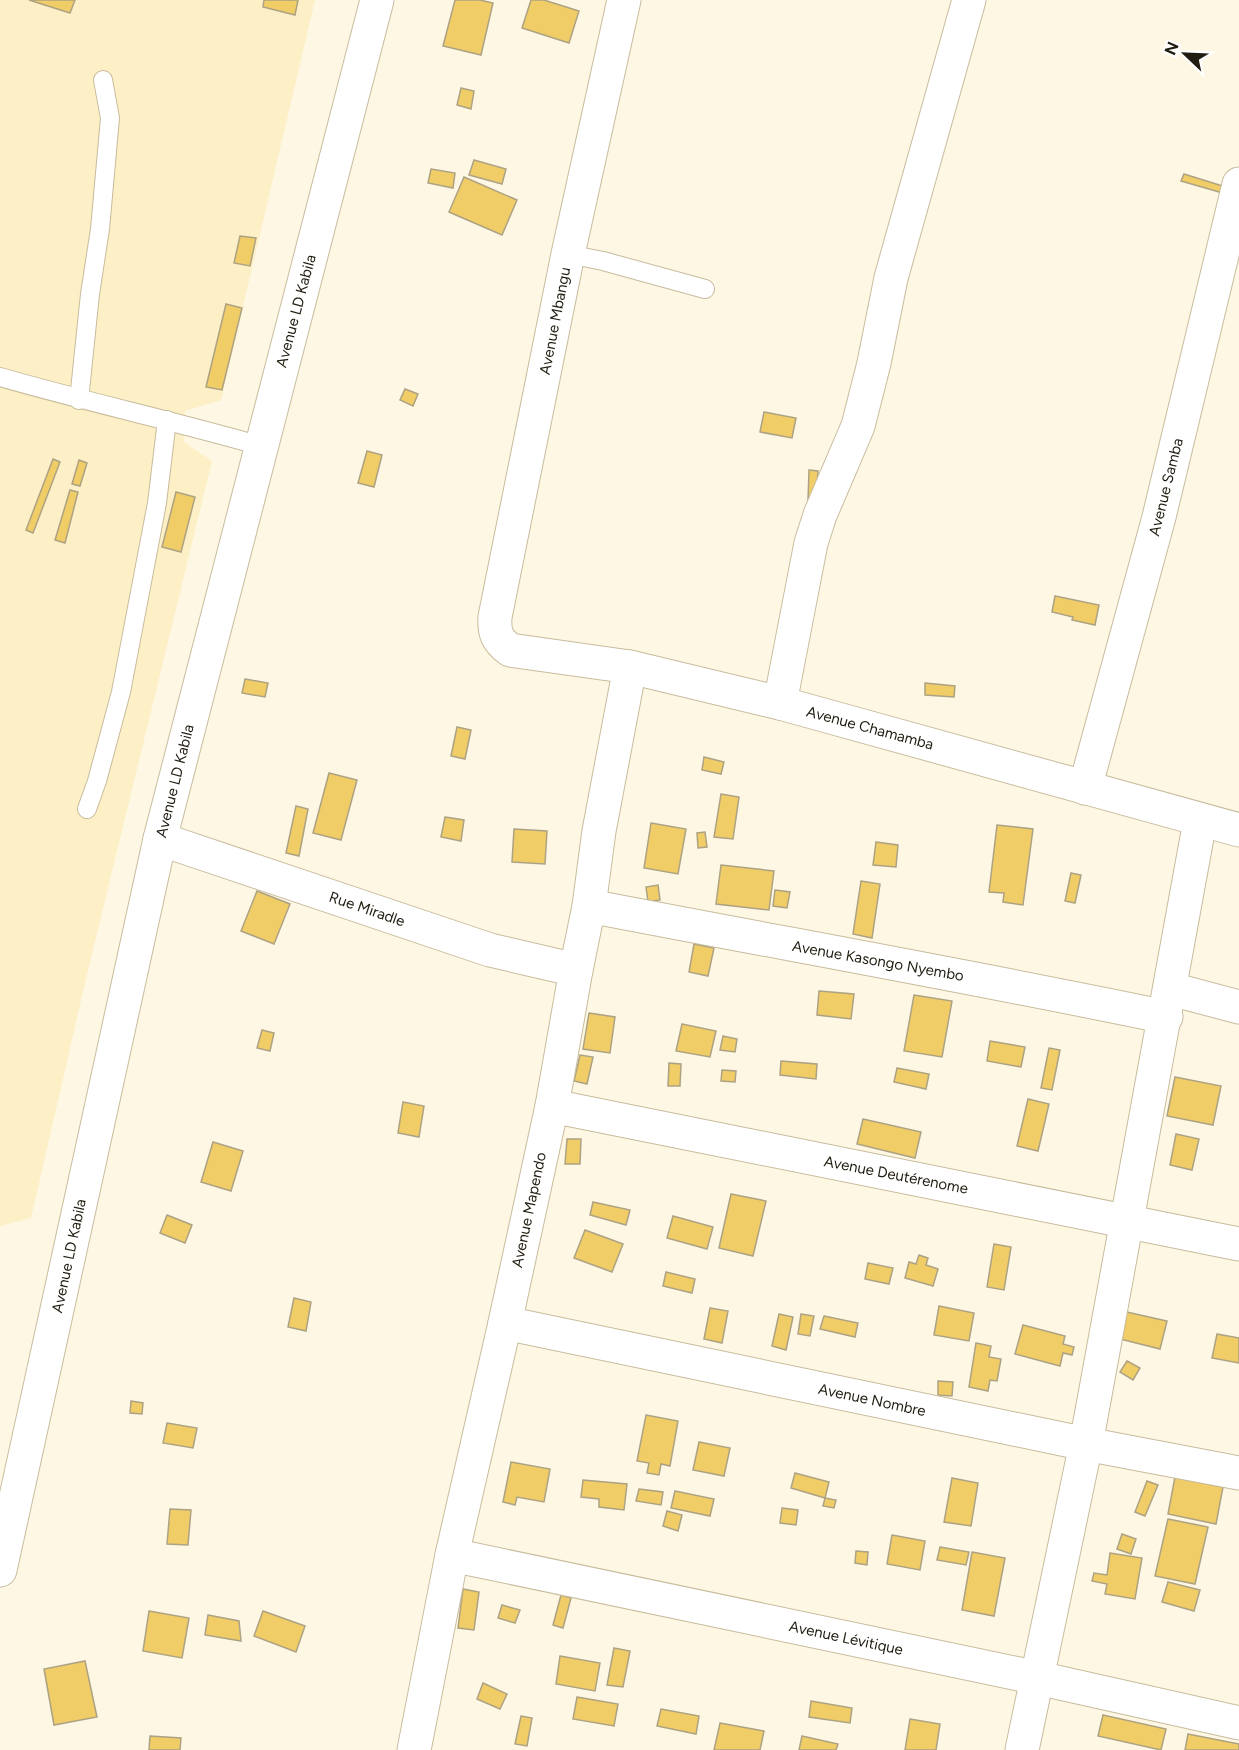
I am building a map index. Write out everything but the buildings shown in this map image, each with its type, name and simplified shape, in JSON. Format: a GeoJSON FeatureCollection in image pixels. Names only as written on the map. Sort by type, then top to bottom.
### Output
{"type":"FeatureCollection","features":[{"type":"Feature","properties":{"kind":"street","name":"Avenue LD Kabila"},"geometry":{"type":"LineString","coordinates":[[0,1570],[160,839],[377,0]]}},
{"type":"Feature","properties":{"kind":"street","name":"Avenue Mbangu"},"geometry":{"type":"LineString","coordinates":[[499,642],[495,631],[495,616],[568,254],[624,0]]}},
{"type":"Feature","properties":{"kind":"street"},"geometry":{"type":"LineString","coordinates":[[780,703],[811,543],[820,515],[858,426],[874,363],[891,278],[969,0]]}},
{"type":"Feature","properties":{"kind":"street","name":"Avenue Samba"},"geometry":{"type":"LineString","coordinates":[[1085,788],[1159,517],[1239,184]]}},
{"type":"Feature","properties":{"kind":"street","name":"Avenue Chamamba"},"geometry":{"type":"LineString","coordinates":[[499,642],[510,650],[630,667],[780,703],[1239,830]]}},
{"type":"Feature","properties":{"kind":"street","name":"Avenue Mapendo"},"geometry":{"type":"LineString","coordinates":[[414,1750],[452,1555],[552,1106],[589,906],[599,831],[630,667]]}},
{"type":"Feature","properties":{"kind":"street"},"geometry":{"type":"LineString","coordinates":[[1022,1750],[1086,1444],[1200,821]]}},
{"type":"Feature","properties":{"kind":"street","name":"Rue Miradle"},"geometry":{"type":"LineString","coordinates":[[160,839],[490,950],[576,969]]}},
{"type":"Feature","properties":{"kind":"street","name":"Avenue Kasongo Nyembo"},"geometry":{"type":"LineString","coordinates":[[589,906],[903,967],[1019,986],[1168,1003],[1239,1007]]}},
{"type":"Feature","properties":{"kind":"street","name":"Avenue Deutérenome"},"geometry":{"type":"LineString","coordinates":[[552,1106],[1239,1244]]}},
{"type":"Feature","properties":{"kind":"street","name":"Avenue Nombre"},"geometry":{"type":"LineString","coordinates":[[505,1323],[1086,1444],[1239,1473]]}},
{"type":"Feature","properties":{"kind":"street","name":"Avenue Lévitique"},"geometry":{"type":"LineString","coordinates":[[452,1555],[1038,1678],[1239,1723]]}},
{"type":"Feature","properties":{"kind":"lane"},"geometry":{"type":"LineString","coordinates":[[79,400],[90,294],[100,229],[110,118],[104,80]]}},
{"type":"Feature","properties":{"kind":"lane"},"geometry":{"type":"LineString","coordinates":[[568,254],[603,261],[705,289]]}},
{"type":"Feature","properties":{"kind":"lane"},"geometry":{"type":"LineString","coordinates":[[0,377],[79,400],[167,420],[261,446]]}},
{"type":"Feature","properties":{"kind":"lane"},"geometry":{"type":"LineString","coordinates":[[87,809],[121,692],[157,503],[167,420]]}},
{"type":"Feature","properties":{"kind":"shaded area"},"geometry":{"type":"Polygon","coordinates":[[[0,0],[315,0],[221,400],[185,411],[184,442],[212,461],[88,970],[31,1218],[0,1226],[0,0]]]}}]}
